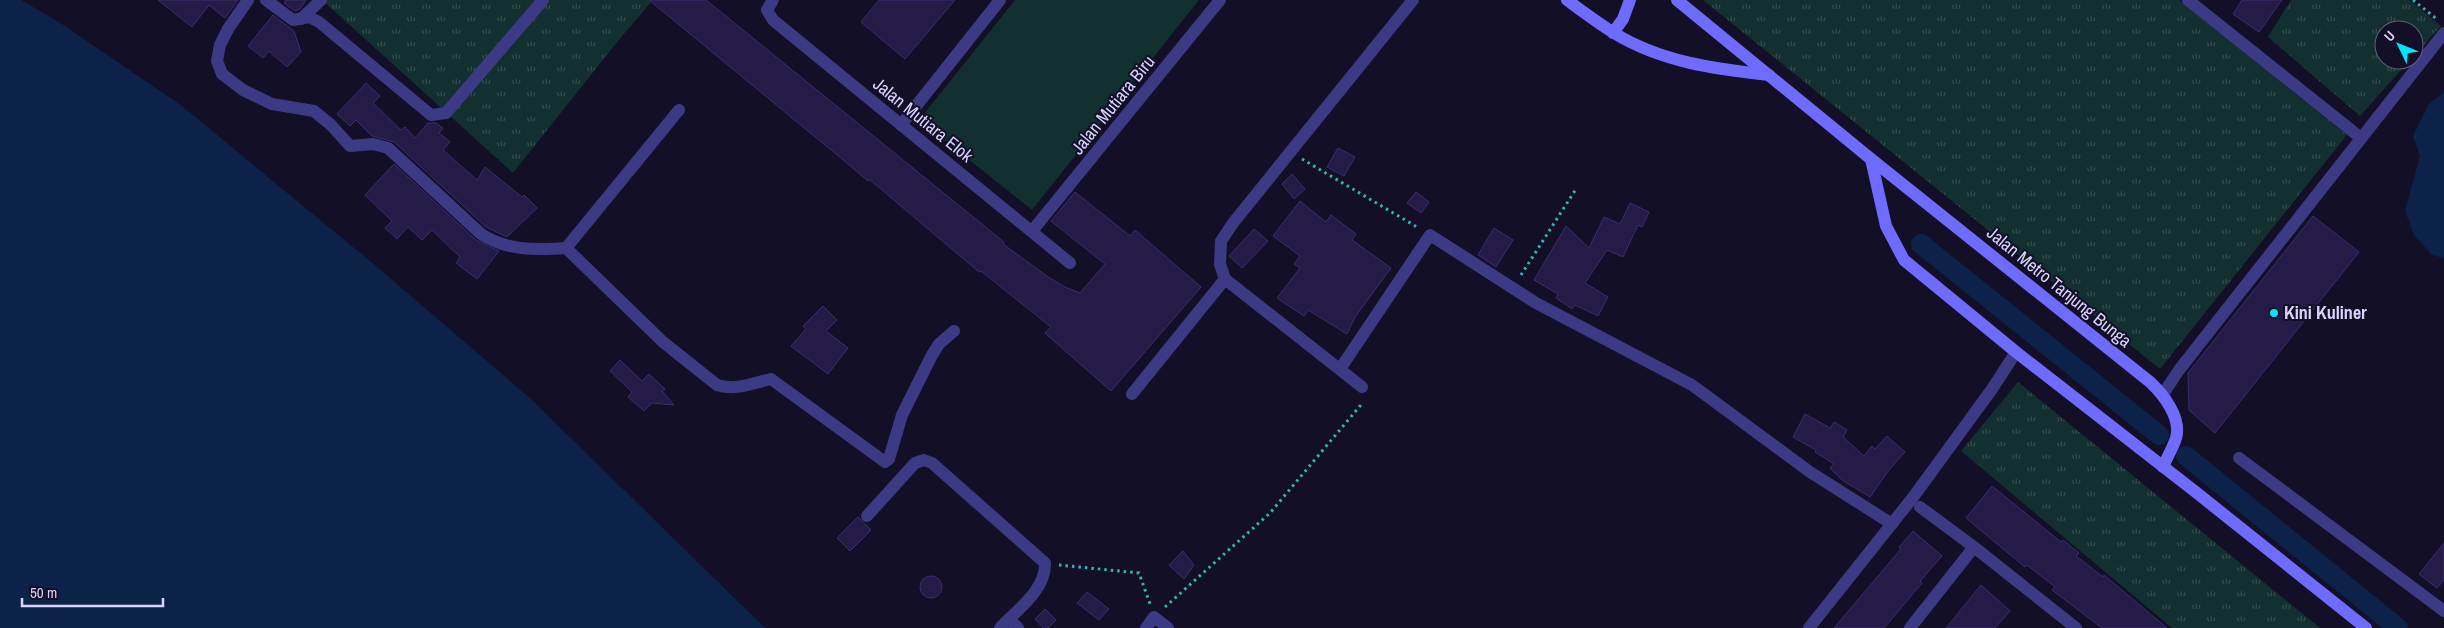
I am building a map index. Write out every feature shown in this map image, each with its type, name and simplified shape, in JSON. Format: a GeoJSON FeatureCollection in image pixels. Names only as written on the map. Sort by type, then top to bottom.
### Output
{"type":"FeatureCollection","features":[{"type":"Feature","properties":{"kind":"main road"},"geometry":{"type":"LineString","coordinates":[[1567,0],[1614,33],[1652,52],[1701,67],[1769,75]]}},
{"type":"Feature","properties":{"kind":"main road"},"geometry":{"type":"LineString","coordinates":[[1614,33],[1623,19],[1630,0]]}},
{"type":"Feature","properties":{"kind":"main road","name":"Jalan Metro Tanjung Bunga"},"geometry":{"type":"LineString","coordinates":[[1677,0],[2163,394],[2177,426],[2176,436],[2163,467]]}},
{"type":"Feature","properties":{"kind":"main road"},"geometry":{"type":"LineString","coordinates":[[1871,159],[1886,226],[1904,260],[2016,352],[2366,628]]}},
{"type":"Feature","properties":{"kind":"street"},"geometry":{"type":"LineString","coordinates":[[248,0],[228,29],[220,45],[217,60],[222,74],[242,90],[272,104],[314,112],[331,125],[350,146],[372,144],[388,148],[481,234],[493,241],[509,247],[566,248],[663,342],[717,386],[734,388],[771,379],[885,462],[889,459],[902,415],[932,355],[939,344],[954,331]]}},
{"type":"Feature","properties":{"kind":"street"},"geometry":{"type":"LineString","coordinates":[[266,0],[293,20],[309,17],[318,22],[431,114],[446,113],[543,0]]}},
{"type":"Feature","properties":{"kind":"street"},"geometry":{"type":"LineString","coordinates":[[300,20],[321,0]]}},
{"type":"Feature","properties":{"kind":"street","name":"Jalan Mutiara Elok"},"geometry":{"type":"LineString","coordinates":[[773,0],[767,10],[771,18],[1070,264]]}},
{"type":"Feature","properties":{"kind":"street"},"geometry":{"type":"LineString","coordinates":[[901,125],[1000,0]]}},
{"type":"Feature","properties":{"kind":"street","name":"Jalan Mutiara Biru"},"geometry":{"type":"LineString","coordinates":[[1032,231],[1220,0]]}},
{"type":"Feature","properties":{"kind":"street"},"geometry":{"type":"LineString","coordinates":[[1362,388],[1225,279],[1220,264],[1224,237],[1289,151],[1413,0]]}},
{"type":"Feature","properties":{"kind":"street"},"geometry":{"type":"LineString","coordinates":[[2188,0],[2361,138]]}},
{"type":"Feature","properties":{"kind":"street"},"geometry":{"type":"LineString","coordinates":[[2163,394],[2179,370],[2444,32]]}},
{"type":"Feature","properties":{"kind":"street"},"geometry":{"type":"LineString","coordinates":[[566,248],[680,110]]}},
{"type":"Feature","properties":{"kind":"street"},"geometry":{"type":"LineString","coordinates":[[1340,369],[1430,235],[1512,288],[1692,385],[1810,472],[1892,524]]}},
{"type":"Feature","properties":{"kind":"street"},"geometry":{"type":"LineString","coordinates":[[1132,394],[1225,279]]}},
{"type":"Feature","properties":{"kind":"street"},"geometry":{"type":"LineString","coordinates":[[1809,628],[1892,524],[1992,389],[2016,352]]}},
{"type":"Feature","properties":{"kind":"street"},"geometry":{"type":"LineString","coordinates":[[2239,458],[2444,611]]}},
{"type":"Feature","properties":{"kind":"street"},"geometry":{"type":"LineString","coordinates":[[867,516],[915,463],[924,460],[929,462],[1045,563],[1044,577],[1039,586],[1005,624],[1018,628]]}},
{"type":"Feature","properties":{"kind":"street"},"geometry":{"type":"LineString","coordinates":[[1920,507],[2076,628]]}},
{"type":"Feature","properties":{"kind":"street"},"geometry":{"type":"LineString","coordinates":[[1910,628],[1974,547]]}},
{"type":"Feature","properties":{"kind":"street"},"geometry":{"type":"LineString","coordinates":[[1146,628],[1154,617],[1168,628]]}},
{"type":"Feature","properties":{"kind":"path"},"geometry":{"type":"LineString","coordinates":[[2413,0],[2444,25]]}},
{"type":"Feature","properties":{"kind":"path"},"geometry":{"type":"LineString","coordinates":[[1289,151],[1430,235]]}},
{"type":"Feature","properties":{"kind":"path"},"geometry":{"type":"LineString","coordinates":[[1512,288],[1576,189]]}},
{"type":"Feature","properties":{"kind":"path"},"geometry":{"type":"LineString","coordinates":[[1045,563],[1139,573],[1154,617],[1270,512],[1360,406],[1362,388]]}},
{"type":"Feature","properties":{"kind":"green space"},"geometry":{"type":"Polygon","coordinates":[[[322,0],[653,0],[617,42],[513,173],[322,0]]]}},
{"type":"Feature","properties":{"kind":"green space"},"geometry":{"type":"Polygon","coordinates":[[[1015,0],[1199,0],[1032,210],[919,120],[1015,0]]]}},
{"type":"Feature","properties":{"kind":"green space"},"geometry":{"type":"Polygon","coordinates":[[[1703,0],[2179,0],[2347,135],[2160,369],[1703,0]]]}},
{"type":"Feature","properties":{"kind":"green space"},"geometry":{"type":"Polygon","coordinates":[[[2291,0],[2409,0],[2441,26],[2424,45],[2424,20],[2374,20],[2374,70],[2401,70],[2360,116],[2268,37],[2291,0]]]}},
{"type":"Feature","properties":{"kind":"green space"},"geometry":{"type":"Polygon","coordinates":[[[2018,382],[2320,628],[2172,628],[1961,451],[2018,382]]]}},
{"type":"Feature","properties":{"kind":"water"},"geometry":{"type":"Polygon","coordinates":[[[0,0],[21,0],[59,22],[182,106],[376,266],[530,398],[765,628],[0,628],[0,0]]]}},
{"type":"Feature","properties":{"kind":"water"},"geometry":{"type":"Polygon","coordinates":[[[2444,92],[2444,258],[2432,255],[2414,235],[2405,211],[2420,156],[2413,136],[2429,104],[2444,92]]]}},
{"type":"Feature","properties":{"kind":"building"},"geometry":{"type":"Polygon","coordinates":[[[158,0],[238,0],[225,18],[209,5],[192,27],[158,0]]]}},
{"type":"Feature","properties":{"kind":"building"},"geometry":{"type":"Polygon","coordinates":[[[286,0],[306,0],[300,9],[295,11],[284,3],[286,0]]]}},
{"type":"Feature","properties":{"kind":"building"},"geometry":{"type":"Polygon","coordinates":[[[649,0],[706,0],[1004,242],[1003,244],[1065,287],[1080,293],[1105,264],[1051,221],[1075,192],[1130,236],[1135,230],[1201,287],[1111,391],[1045,333],[1051,327],[981,271],[979,272],[869,179],[868,181],[649,0]]]}},
{"type":"Feature","properties":{"kind":"building"},"geometry":{"type":"Polygon","coordinates":[[[879,0],[955,0],[905,59],[861,22],[879,0]]]}},
{"type":"Feature","properties":{"kind":"building"},"geometry":{"type":"Polygon","coordinates":[[[2242,0],[2282,0],[2259,32],[2233,14],[2242,0]]]}},
{"type":"Feature","properties":{"kind":"building"},"geometry":{"type":"Polygon","coordinates":[[[273,15],[294,31],[301,52],[287,67],[269,51],[263,58],[248,46],[273,15]]]}},
{"type":"Feature","properties":{"kind":"building"},"geometry":{"type":"Polygon","coordinates":[[[366,83],[380,96],[373,103],[401,130],[405,127],[415,138],[428,123],[436,123],[443,128],[439,133],[450,142],[443,150],[477,180],[485,167],[522,197],[524,195],[537,208],[507,237],[486,227],[394,142],[372,136],[356,120],[350,126],[337,114],[366,83]]]}},
{"type":"Feature","properties":{"kind":"building"},"geometry":{"type":"Polygon","coordinates":[[[1338,148],[1355,157],[1344,176],[1327,167],[1338,148]]]}},
{"type":"Feature","properties":{"kind":"building"},"geometry":{"type":"Polygon","coordinates":[[[394,164],[476,240],[499,251],[477,279],[456,263],[460,257],[432,230],[422,240],[408,227],[397,239],[385,228],[392,221],[365,195],[394,164]]]}},
{"type":"Feature","properties":{"kind":"building"},"geometry":{"type":"Polygon","coordinates":[[[1292,174],[1305,189],[1294,199],[1282,184],[1292,174]]]}},
{"type":"Feature","properties":{"kind":"building"},"geometry":{"type":"Polygon","coordinates":[[[1416,192],[1429,202],[1421,213],[1407,203],[1416,192]]]}},
{"type":"Feature","properties":{"kind":"building"},"geometry":{"type":"Polygon","coordinates":[[[1300,201],[1326,222],[1331,215],[1356,234],[1352,240],[1391,268],[1355,317],[1347,334],[1308,310],[1304,316],[1277,298],[1300,268],[1294,264],[1300,256],[1273,236],[1300,201]]]}},
{"type":"Feature","properties":{"kind":"building"},"geometry":{"type":"Polygon","coordinates":[[[1630,203],[1649,212],[1642,227],[1638,225],[1623,257],[1607,250],[1585,283],[1608,297],[1598,316],[1575,305],[1572,309],[1556,298],[1558,294],[1534,280],[1566,226],[1589,248],[1604,217],[1620,224],[1630,203]]]}},
{"type":"Feature","properties":{"kind":"building","name":"Kini Kuliner"},"geometry":{"type":"Polygon","coordinates":[[[2313,216],[2359,252],[2215,433],[2189,410],[2188,373],[2313,216]]]}},
{"type":"Feature","properties":{"kind":"building"},"geometry":{"type":"Polygon","coordinates":[[[1494,228],[1513,240],[1496,267],[1478,255],[1494,228]]]}},
{"type":"Feature","properties":{"kind":"building"},"geometry":{"type":"Polygon","coordinates":[[[1254,229],[1268,241],[1242,268],[1229,256],[1254,229]]]}},
{"type":"Feature","properties":{"kind":"building"},"geometry":{"type":"Polygon","coordinates":[[[823,306],[837,320],[826,331],[848,348],[828,374],[791,346],[806,329],[803,326],[823,306]]]}},
{"type":"Feature","properties":{"kind":"building"},"geometry":{"type":"Polygon","coordinates":[[[620,360],[642,381],[649,374],[665,389],[662,391],[674,405],[652,403],[644,411],[628,397],[632,392],[610,371],[620,360]]]}},
{"type":"Feature","properties":{"kind":"building"},"geometry":{"type":"Polygon","coordinates":[[[1805,414],[1830,428],[1834,422],[1847,430],[1843,437],[1864,456],[1872,446],[1875,449],[1887,436],[1905,452],[1889,470],[1870,497],[1842,480],[1830,468],[1834,464],[1815,452],[1816,450],[1793,437],[1805,414]]]}},
{"type":"Feature","properties":{"kind":"building"},"geometry":{"type":"Polygon","coordinates":[[[1992,486],[2061,542],[2063,540],[2079,553],[2076,556],[2103,577],[2104,575],[2167,628],[2102,628],[2052,590],[2055,587],[2027,565],[2025,567],[1966,518],[1992,486]]]}},
{"type":"Feature","properties":{"kind":"building"},"geometry":{"type":"Polygon","coordinates":[[[858,517],[871,530],[850,551],[837,538],[858,517]]]}},
{"type":"Feature","properties":{"kind":"building"},"geometry":{"type":"Polygon","coordinates":[[[1913,531],[1942,556],[1920,581],[1922,583],[1884,628],[1834,628],[1901,549],[1899,547],[1913,531]]]}},
{"type":"Feature","properties":{"kind":"building"},"geometry":{"type":"Polygon","coordinates":[[[2444,543],[2444,580],[2437,588],[2419,574],[2444,543]]]}},
{"type":"Feature","properties":{"kind":"building"},"geometry":{"type":"Polygon","coordinates":[[[1183,551],[1194,565],[1184,579],[1169,565],[1183,551]]]}},
{"type":"Feature","properties":{"kind":"building"},"geometry":{"type":"Polygon","coordinates":[[[931,576],[939,579],[942,587],[939,595],[931,598],[923,595],[920,587],[923,579],[931,576]]]}},
{"type":"Feature","properties":{"kind":"building"},"geometry":{"type":"Polygon","coordinates":[[[1981,585],[2010,611],[1995,628],[1946,628],[1981,585]]]}},
{"type":"Feature","properties":{"kind":"building"},"geometry":{"type":"Polygon","coordinates":[[[1087,592],[1109,609],[1099,620],[1077,603],[1087,592]]]}},
{"type":"Feature","properties":{"kind":"building"},"geometry":{"type":"Polygon","coordinates":[[[1045,609],[1056,620],[1048,628],[1043,628],[1035,619],[1045,609]]]}},
{"type":"Feature","properties":{"kind":"waterway"},"geometry":{"type":"LineString","coordinates":[[1921,244],[2159,435]]}},
{"type":"Feature","properties":{"kind":"waterway"},"geometry":{"type":"LineString","coordinates":[[2186,456],[2398,628]]}},
{"type":"Feature","properties":{"kind":"place","name":"Kini Kuliner"},"geometry":{"type":"Point","coordinates":[2274,313]}}]}
